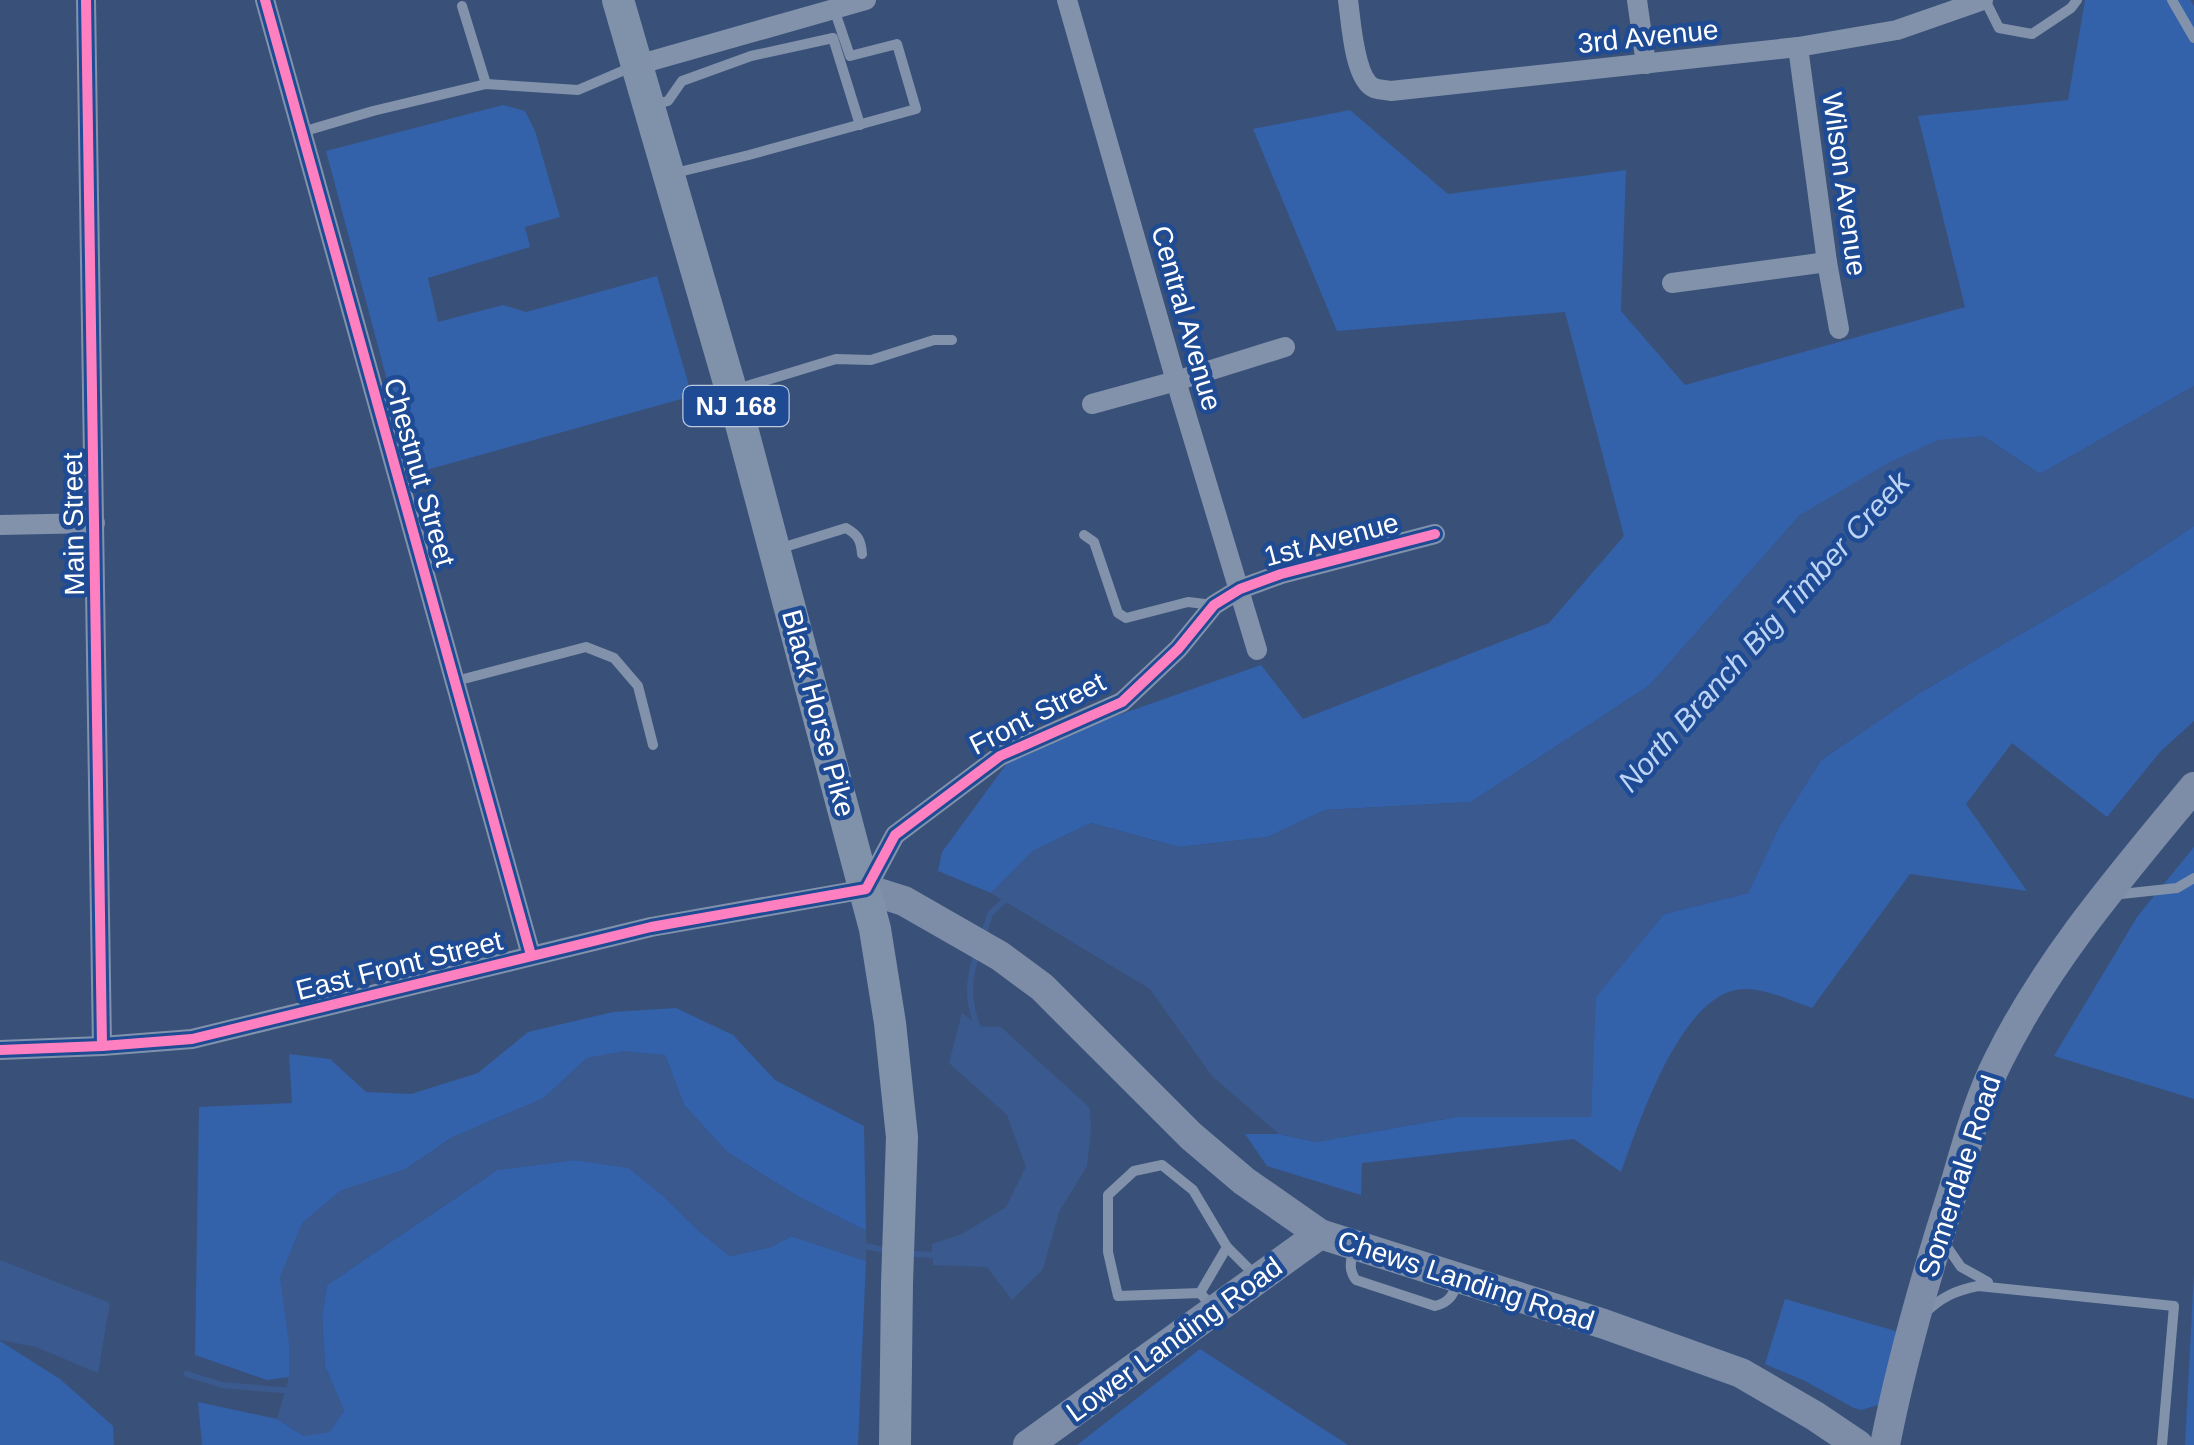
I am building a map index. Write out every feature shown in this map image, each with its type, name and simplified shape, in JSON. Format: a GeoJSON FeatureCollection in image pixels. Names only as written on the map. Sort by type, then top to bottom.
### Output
{"type":"FeatureCollection","features":[{"type":"Feature","properties":{"kind":"main road","name":"Black Horse Pike"},"geometry":{"type":"LineString","coordinates":[[618,0],[732,390],[875,929],[902,1137],[895,1445]]}},
{"type":"Feature","properties":{"kind":"main road","name":"Somerdale Road"},"geometry":{"type":"LineString","coordinates":[[1885,1445],[1923,1283],[1974,1116],[1998,1060],[2057,961],[2194,787]]}},
{"type":"Feature","properties":{"kind":"main road","name":"Chews Landing Road"},"geometry":{"type":"LineString","coordinates":[[866,889],[904,901],[1000,956],[1042,987],[1191,1136],[1244,1181],[1320,1234],[1604,1324],[1741,1373],[1858,1445]]}},
{"type":"Feature","properties":{"kind":"main road","name":"Lower Landing Road"},"geometry":{"type":"LineString","coordinates":[[1028,1445],[1208,1301],[1258,1278],[1320,1234]]}},
{"type":"Feature","properties":{"kind":"street","name":"Main Street"},"geometry":{"type":"LineString","coordinates":[[86,0],[102,1046]]}},
{"type":"Feature","properties":{"kind":"street","name":"Chestnut Street"},"geometry":{"type":"LineString","coordinates":[[265,0],[531,956]]}},
{"type":"Feature","properties":{"kind":"street"},"geometry":{"type":"LineString","coordinates":[[637,64],[866,0]]}},
{"type":"Feature","properties":{"kind":"street","name":"Central Avenue"},"geometry":{"type":"LineString","coordinates":[[1067,0],[1256,650]]}},
{"type":"Feature","properties":{"kind":"street","name":"3rd Avenue"},"geometry":{"type":"LineString","coordinates":[[1348,0],[1358,63],[1365,80],[1373,88],[1392,91],[1798,47],[1897,30],[1984,0]]}},
{"type":"Feature","properties":{"kind":"street"},"geometry":{"type":"LineString","coordinates":[[1637,0],[1646,64]]}},
{"type":"Feature","properties":{"kind":"street","name":"Wilson Avenue"},"geometry":{"type":"LineString","coordinates":[[1798,47],[1839,329]]}},
{"type":"Feature","properties":{"kind":"street"},"geometry":{"type":"LineString","coordinates":[[1672,282],[1827,262]]}},
{"type":"Feature","properties":{"kind":"street"},"geometry":{"type":"LineString","coordinates":[[1092,404],[1284,347]]}},
{"type":"Feature","properties":{"kind":"street"},"geometry":{"type":"LineString","coordinates":[[0,525],[96,522]]}},
{"type":"Feature","properties":{"kind":"street","name":"1st Avenue"},"geometry":{"type":"LineString","coordinates":[[1240,590],[1282,574],[1435,534]]}},
{"type":"Feature","properties":{"kind":"street","name":"Front Street"},"geometry":{"type":"LineString","coordinates":[[866,889],[895,835],[1000,756],[1122,702],[1178,649],[1214,605],[1240,590]]}},
{"type":"Feature","properties":{"kind":"street","name":"East Front Street"},"geometry":{"type":"LineString","coordinates":[[0,1050],[192,1039],[651,928],[866,889]]}},
{"type":"Feature","properties":{"kind":"lane"},"geometry":{"type":"LineString","coordinates":[[1984,0],[1999,28],[2032,34],[2077,0]]}},
{"type":"Feature","properties":{"kind":"lane"},"geometry":{"type":"LineString","coordinates":[[2172,0],[2194,38]]}},
{"type":"Feature","properties":{"kind":"lane"},"geometry":{"type":"LineString","coordinates":[[462,6],[486,84]]}},
{"type":"Feature","properties":{"kind":"lane"},"geometry":{"type":"LineString","coordinates":[[834,9],[860,125]]}},
{"type":"Feature","properties":{"kind":"lane"},"geometry":{"type":"LineString","coordinates":[[649,106],[668,102],[682,80],[751,56],[832,38],[845,57]]}},
{"type":"Feature","properties":{"kind":"lane"},"geometry":{"type":"LineString","coordinates":[[669,174],[916,109],[897,44],[845,57]]}},
{"type":"Feature","properties":{"kind":"lane"},"geometry":{"type":"LineString","coordinates":[[302,132],[373,110],[486,84],[578,90],[637,64]]}},
{"type":"Feature","properties":{"kind":"lane"},"geometry":{"type":"LineString","coordinates":[[732,390],[836,359],[872,360],[934,340],[952,340]]}},
{"type":"Feature","properties":{"kind":"lane"},"geometry":{"type":"LineString","coordinates":[[775,550],[846,528],[862,543],[862,554]]}},
{"type":"Feature","properties":{"kind":"lane"},"geometry":{"type":"LineString","coordinates":[[1084,534],[1094,542],[1118,613],[1126,618],[1188,602],[1214,605]]}},
{"type":"Feature","properties":{"kind":"lane"},"geometry":{"type":"LineString","coordinates":[[455,682],[586,647],[614,658],[638,686],[653,745]]}},
{"type":"Feature","properties":{"kind":"lane"},"geometry":{"type":"LineString","coordinates":[[2106,895],[2177,888],[2194,878]]}},
{"type":"Feature","properties":{"kind":"lane"},"geometry":{"type":"LineString","coordinates":[[1226,1247],[1208,1301],[1118,1296],[1108,1252],[1108,1195],[1134,1171],[1162,1165],[1193,1190],[1226,1247],[1258,1278]]}},
{"type":"Feature","properties":{"kind":"lane"},"geometry":{"type":"LineString","coordinates":[[1939,1234],[1961,1267],[1998,1286]]}},
{"type":"Feature","properties":{"kind":"lane"},"geometry":{"type":"LineString","coordinates":[[1914,1324],[1937,1301],[1957,1290],[1978,1286],[2174,1306],[2162,1445]]}},
{"type":"Feature","properties":{"kind":"shaded area"},"geometry":{"type":"Polygon","coordinates":[[[2085,0],[2190,0],[2194,6],[2194,386],[2040,474],[1983,436],[1800,515],[1650,685],[1471,802],[1325,810],[1268,837],[1179,847],[1091,823],[1033,851],[991,893],[938,871],[942,852],[1016,751],[1261,665],[1303,719],[1549,623],[1624,536],[1565,312],[1337,331],[1253,129],[1350,110],[1448,194],[1626,170],[1621,311],[1685,385],[1965,307],[1918,116],[2068,100],[2085,0]]]}},
{"type":"Feature","properties":{"kind":"shaded area"},"geometry":{"type":"Polygon","coordinates":[[[503,105],[525,111],[535,131],[560,217],[525,227],[530,247],[428,278],[438,322],[503,305],[526,312],[657,276],[692,396],[412,474],[326,151],[503,105]]]}},
{"type":"Feature","properties":{"kind":"shaded area"},"geometry":{"type":"Polygon","coordinates":[[[2194,526],[2194,721],[2160,752],[2107,817],[2012,743],[1966,804],[2027,891],[1910,874],[1812,1008],[1753,990],[1722,995],[1702,1011],[1666,1062],[1621,1172],[1574,1139],[1362,1163],[1361,1195],[1267,1166],[1245,1134],[1279,1134],[1316,1142],[1456,1117],[1591,1117],[1595,997],[1664,914],[1748,893],[1779,827],[1821,760],[1921,692],[2110,582],[2194,526]]]}},
{"type":"Feature","properties":{"kind":"shaded area"},"geometry":{"type":"Polygon","coordinates":[[[2194,847],[2194,1099],[2054,1056],[2137,917],[2194,847]]]}},
{"type":"Feature","properties":{"kind":"shaded area"},"geometry":{"type":"Polygon","coordinates":[[[676,1008],[733,1035],[775,1080],[864,1126],[866,1231],[799,1197],[727,1152],[684,1105],[665,1055],[587,1058],[544,1098],[451,1138],[406,1169],[340,1191],[289,1344],[289,1377],[267,1380],[195,1355],[199,1107],[292,1103],[289,1054],[330,1059],[366,1092],[411,1094],[478,1073],[528,1032],[613,1012],[676,1008]]]}},
{"type":"Feature","properties":{"kind":"shaded area"},"geometry":{"type":"Polygon","coordinates":[[[574,1160],[628,1167],[730,1256],[771,1247],[791,1236],[866,1261],[858,1445],[202,1445],[198,1402],[277,1419],[304,1436],[344,1411],[325,1366],[322,1316],[327,1285],[497,1170],[574,1160]]]}},
{"type":"Feature","properties":{"kind":"shaded area"},"geometry":{"type":"Polygon","coordinates":[[[2194,1272],[2194,1445],[2185,1445],[2194,1272]]]}},
{"type":"Feature","properties":{"kind":"shaded area"},"geometry":{"type":"Polygon","coordinates":[[[1785,1299],[1899,1332],[1878,1405],[1854,1408],[1765,1364],[1785,1299]]]}},
{"type":"Feature","properties":{"kind":"shaded area"},"geometry":{"type":"Polygon","coordinates":[[[0,1341],[60,1379],[113,1426],[114,1445],[0,1445],[0,1341]]]}},
{"type":"Feature","properties":{"kind":"shaded area"},"geometry":{"type":"Polygon","coordinates":[[[1200,1349],[1348,1445],[1077,1445],[1200,1349]]]}},
{"type":"Feature","properties":{"kind":"water"},"geometry":{"type":"Polygon","coordinates":[[[2194,386],[2194,526],[2110,582],[1921,692],[1821,760],[1779,827],[1748,893],[1664,914],[1596,997],[1591,1117],[1456,1117],[1316,1142],[1279,1134],[1212,1076],[1150,989],[991,893],[1033,851],[1091,823],[1179,847],[1268,837],[1325,810],[1471,802],[1650,685],[1800,515],[1890,462],[1938,440],[1983,436],[2040,474],[2194,386]]]}},
{"type":"Feature","properties":{"kind":"water"},"geometry":{"type":"Polygon","coordinates":[[[962,1013],[979,1026],[1001,1027],[1090,1108],[1087,1166],[1059,1212],[1043,1269],[1012,1300],[987,1267],[933,1265],[932,1244],[962,1234],[1006,1207],[1026,1167],[1007,1115],[949,1063],[962,1013]]]}},
{"type":"Feature","properties":{"kind":"water"},"geometry":{"type":"Polygon","coordinates":[[[624,1051],[665,1055],[684,1105],[727,1152],[799,1197],[866,1231],[866,1261],[791,1236],[771,1247],[730,1256],[628,1168],[574,1160],[497,1170],[327,1285],[322,1316],[325,1366],[344,1411],[330,1432],[304,1436],[277,1419],[289,1377],[280,1277],[302,1223],[340,1191],[406,1169],[451,1138],[544,1098],[587,1058],[624,1051]]]}},
{"type":"Feature","properties":{"kind":"water"},"geometry":{"type":"Polygon","coordinates":[[[0,1260],[110,1303],[98,1373],[36,1347],[0,1340],[0,1260]]]}},
{"type":"Feature","properties":{"kind":"waterway","name":"North Branch Big Timber Creek"},"geometry":{"type":"LineString","coordinates":[[983,937],[990,914],[1007,898]]}},
{"type":"Feature","properties":{"kind":"waterway","name":"North Branch Big Timber Creek"},"geometry":{"type":"LineString","coordinates":[[977,954],[970,991],[978,1029]]}},
{"type":"Feature","properties":{"kind":"waterway","name":"North Branch Big Timber Creek"},"geometry":{"type":"LineString","coordinates":[[861,1245],[888,1251]]}},
{"type":"Feature","properties":{"kind":"waterway","name":"North Branch Big Timber Creek"},"geometry":{"type":"LineString","coordinates":[[910,1254],[938,1255]]}},
{"type":"Feature","properties":{"kind":"waterway","name":"North Branch Big Timber Creek"},"geometry":{"type":"LineString","coordinates":[[187,1374],[222,1385],[294,1391]]}},
{"type":"Feature","properties":{"kind":"cycle path"},"geometry":{"type":"LineString","coordinates":[[86,0],[102,1046]]}},
{"type":"Feature","properties":{"kind":"cycle path"},"geometry":{"type":"LineString","coordinates":[[265,0],[531,955]]}},
{"type":"Feature","properties":{"kind":"cycle path"},"geometry":{"type":"LineString","coordinates":[[0,1050],[192,1039],[651,927],[866,889],[895,835],[1000,756],[1122,702],[1178,649],[1214,605],[1240,589],[1281,574],[1435,534]]}}]}
